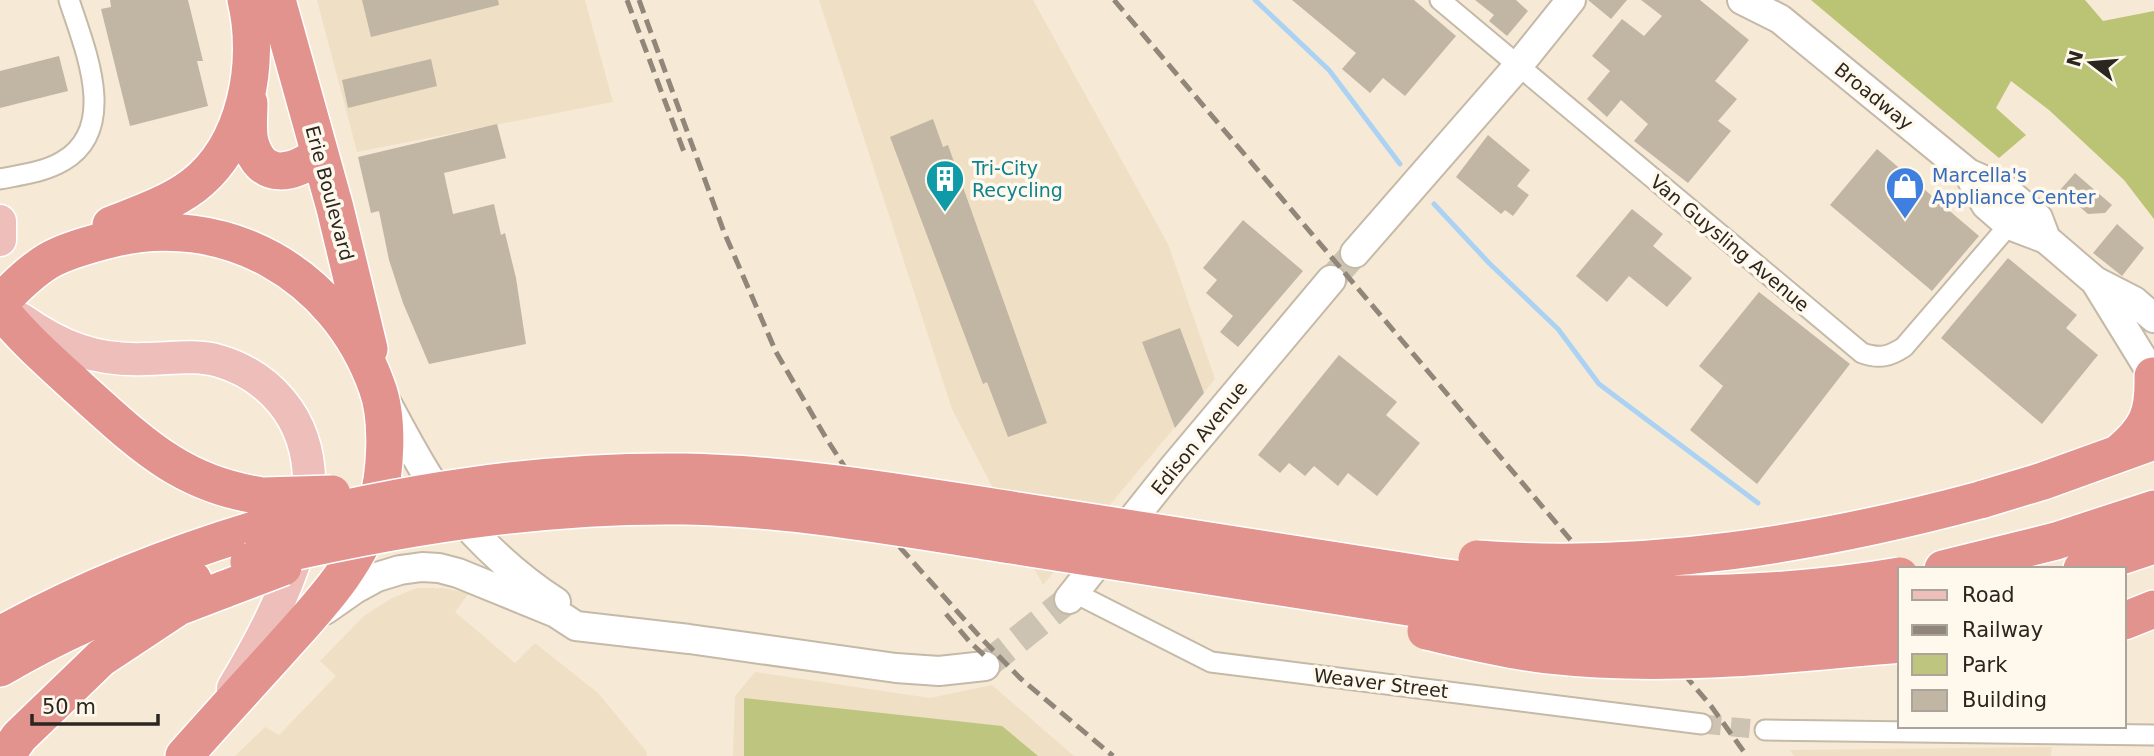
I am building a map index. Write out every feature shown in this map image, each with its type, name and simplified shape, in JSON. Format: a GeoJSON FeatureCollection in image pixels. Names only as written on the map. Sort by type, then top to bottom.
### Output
{"type":"FeatureCollection","features":[{"type":"Feature","properties":{"kind":"highway"},"geometry":{"type":"LineString","coordinates":[[246,0],[251,43],[250,140],[256,156],[264,166],[279,172],[306,165],[320,153]]}},
{"type":"Feature","properties":{"kind":"highway","name":"Erie Boulevard"},"geometry":{"type":"LineString","coordinates":[[277,0],[320,153],[378,388]]}},
{"type":"Feature","properties":{"kind":"highway"},"geometry":{"type":"LineString","coordinates":[[249,77],[244,108],[233,139],[215,165],[194,186],[166,202],[110,226],[49,260],[0,305],[26,339],[61,358],[132,436],[173,465],[223,488],[256,529]]}},
{"type":"Feature","properties":{"kind":"highway"},"geometry":{"type":"LineString","coordinates":[[49,260],[91,244],[149,232],[208,235],[254,250],[312,287],[332,309],[351,335],[378,388],[384,447],[382,477],[377,506],[356,556],[283,646],[194,745]]}},
{"type":"Feature","properties":{"kind":"highway"},"geometry":{"type":"LineString","coordinates":[[2117,454],[2144,429],[2151,412],[2154,377]]}},
{"type":"Feature","properties":{"kind":"highway"},"geometry":{"type":"LineString","coordinates":[[1190,556],[1576,562],[1700,555],[1777,545],[1872,527],[1980,500],[2043,481],[2154,441]]}},
{"type":"Feature","properties":{"kind":"highway"},"geometry":{"type":"LineString","coordinates":[[0,635],[116,578],[256,529],[441,489],[550,477],[684,472],[805,480],[874,489],[1481,617],[1621,628],[1675,629],[1780,625],[1898,611]]}},
{"type":"Feature","properties":{"kind":"highway"},"geometry":{"type":"LineString","coordinates":[[0,668],[42,645],[169,588],[256,529],[397,530],[503,515],[564,510],[684,506],[742,509],[1190,556],[1622,594],[1778,591],[1898,576]]}},
{"type":"Feature","properties":{"kind":"highway"},"geometry":{"type":"LineString","coordinates":[[1950,567],[2056,541],[2154,509]]}},
{"type":"Feature","properties":{"kind":"highway"},"geometry":{"type":"LineString","coordinates":[[6,756],[19,737],[101,658],[178,607],[278,568],[397,530]]}},
{"type":"Feature","properties":{"kind":"highway"},"geometry":{"type":"LineString","coordinates":[[2088,567],[2154,545]]}},
{"type":"Feature","properties":{"kind":"highway"},"geometry":{"type":"LineString","coordinates":[[1190,556],[1465,640],[1547,655],[1622,659],[1706,659],[1898,644]]}},
{"type":"Feature","properties":{"kind":"highway"},"geometry":{"type":"LineString","coordinates":[[2126,622],[2154,609]]}},
{"type":"Feature","properties":{"kind":"highway"},"geometry":{"type":"LineString","coordinates":[[2126,624],[2154,634]]}},
{"type":"Feature","properties":{"kind":"main road"},"geometry":{"type":"LineString","coordinates":[[0,221],[0,240]]}},
{"type":"Feature","properties":{"kind":"main road"},"geometry":{"type":"LineString","coordinates":[[61,358],[88,354],[127,360],[188,357],[219,361],[259,380],[288,410],[300,430],[309,476],[308,501],[292,568],[266,630],[234,686],[194,745]]}},
{"type":"Feature","properties":{"kind":"street"},"geometry":{"type":"LineString","coordinates":[[0,179],[64,161],[86,138],[95,107],[94,90],[69,0]]}},
{"type":"Feature","properties":{"kind":"street","name":"Van Guysling Avenue"},"geometry":{"type":"LineString","coordinates":[[1440,0],[1862,353],[1869,356],[1876,358],[1892,355],[1904,347],[2009,225]]}},
{"type":"Feature","properties":{"kind":"street"},"geometry":{"type":"LineString","coordinates":[[1354,253],[1518,66],[1571,0]]}},
{"type":"Feature","properties":{"kind":"street","name":"Broadway"},"geometry":{"type":"LineString","coordinates":[[1742,0],[1773,9],[1968,173],[2004,189],[2038,218],[2046,239]]}},
{"type":"Feature","properties":{"kind":"street","name":"Broadway"},"geometry":{"type":"LineString","coordinates":[[1968,173],[1986,205],[2009,225],[2046,239],[2095,281],[2134,301],[2154,318]]}},
{"type":"Feature","properties":{"kind":"street","name":"Edison Avenue"},"geometry":{"type":"LineString","coordinates":[[1072,596],[1174,467],[1331,280]]}},
{"type":"Feature","properties":{"kind":"street","name":"Broadway"},"geometry":{"type":"LineString","coordinates":[[2095,281],[2154,377]]}},
{"type":"Feature","properties":{"kind":"street"},"geometry":{"type":"LineString","coordinates":[[378,388],[418,459],[447,502],[485,543],[525,580],[559,604],[600,619],[690,639]]}},
{"type":"Feature","properties":{"kind":"street"},"geometry":{"type":"LineString","coordinates":[[283,646],[313,619],[355,589],[377,577],[422,567],[458,573],[556,613],[576,626],[896,668],[939,671],[985,666]]}},
{"type":"Feature","properties":{"kind":"street","name":"Weaver Street"},"geometry":{"type":"LineString","coordinates":[[1072,596],[1211,662],[1702,724]]}},
{"type":"Feature","properties":{"kind":"street"},"geometry":{"type":"LineString","coordinates":[[1765,730],[2154,735]]}},
{"type":"Feature","properties":{"kind":"shaded area"},"geometry":{"type":"Polygon","coordinates":[[[317,0],[585,0],[613,102],[357,152],[317,0]]]}},
{"type":"Feature","properties":{"kind":"shaded area","name":"Tri-City Recycling"},"geometry":{"type":"Polygon","coordinates":[[[819,0],[1033,0],[1168,244],[1215,379],[1043,585],[952,409],[819,0]]]}},
{"type":"Feature","properties":{"kind":"shaded area"},"geometry":{"type":"Polygon","coordinates":[[[417,588],[442,588],[469,593],[455,612],[515,663],[535,643],[598,693],[646,751],[647,756],[235,756],[265,727],[279,735],[336,676],[320,661],[365,615],[392,598],[417,588]]]}},
{"type":"Feature","properties":{"kind":"shaded area"},"geometry":{"type":"Polygon","coordinates":[[[755,672],[930,698],[992,685],[1074,756],[733,756],[735,696],[755,672]]]}},
{"type":"Feature","properties":{"kind":"shaded area"},"geometry":{"type":"Polygon","coordinates":[[[2052,747],[2051,756],[1794,756],[1790,750],[2052,747]]]}},
{"type":"Feature","properties":{"kind":"green space"},"geometry":{"type":"Polygon","coordinates":[[[1811,0],[2085,0],[2103,21],[2154,11],[2154,219],[2124,180],[2049,110],[2011,81],[1996,108],[2026,135],[1999,158],[1811,0]]]}},
{"type":"Feature","properties":{"kind":"green space"},"geometry":{"type":"Polygon","coordinates":[[[744,698],[1002,726],[1038,756],[744,756],[744,698]]]}},
{"type":"Feature","properties":{"kind":"building"},"geometry":{"type":"Polygon","coordinates":[[[110,0],[188,0],[203,61],[197,61],[208,106],[130,126],[101,9],[111,7],[110,0]]]}},
{"type":"Feature","properties":{"kind":"building"},"geometry":{"type":"Polygon","coordinates":[[[362,0],[498,0],[499,5],[371,37],[362,0]]]}},
{"type":"Feature","properties":{"kind":"building"},"geometry":{"type":"Polygon","coordinates":[[[1292,0],[1414,0],[1456,36],[1405,96],[1383,78],[1370,93],[1342,69],[1356,53],[1292,0]]]}},
{"type":"Feature","properties":{"kind":"building"},"geometry":{"type":"Polygon","coordinates":[[[1475,0],[1516,0],[1528,11],[1507,36],[1489,21],[1494,15],[1475,0]]]}},
{"type":"Feature","properties":{"kind":"building"},"geometry":{"type":"Polygon","coordinates":[[[1588,0],[1627,0],[1611,19],[1588,0]]]}},
{"type":"Feature","properties":{"kind":"building"},"geometry":{"type":"Polygon","coordinates":[[[1641,0],[1700,0],[1749,40],[1715,81],[1737,99],[1718,121],[1731,131],[1688,183],[1634,141],[1648,124],[1621,100],[1607,117],[1587,99],[1610,71],[1592,56],[1622,19],[1644,36],[1662,16],[1641,0]]]}},
{"type":"Feature","properties":{"kind":"building"},"geometry":{"type":"Polygon","coordinates":[[[59,56],[68,91],[0,108],[0,71],[59,56]]]}},
{"type":"Feature","properties":{"kind":"building"},"geometry":{"type":"Polygon","coordinates":[[[431,59],[437,86],[348,108],[342,80],[431,59]]]}},
{"type":"Feature","properties":{"kind":"building","name":"Tri-City Recycling"},"geometry":{"type":"Polygon","coordinates":[[[933,119],[943,147],[948,145],[1047,423],[1008,437],[987,382],[983,384],[890,137],[933,119]]]}},
{"type":"Feature","properties":{"kind":"building"},"geometry":{"type":"Polygon","coordinates":[[[497,124],[506,158],[444,173],[453,214],[494,204],[501,235],[505,233],[516,278],[526,344],[429,364],[403,303],[389,260],[379,211],[371,213],[358,157],[497,124]]]}},
{"type":"Feature","properties":{"kind":"building"},"geometry":{"type":"Polygon","coordinates":[[[1488,135],[1530,170],[1517,186],[1529,195],[1513,216],[1505,210],[1501,214],[1456,177],[1488,135]]]}},
{"type":"Feature","properties":{"kind":"building","name":"Marcella's Appliance Center"},"geometry":{"type":"Polygon","coordinates":[[[1877,149],[1979,236],[1932,291],[1830,205],[1877,149]]]}},
{"type":"Feature","properties":{"kind":"building"},"geometry":{"type":"Polygon","coordinates":[[[2075,173],[2112,205],[2105,213],[2088,214],[2060,190],[2075,173]]]}},
{"type":"Feature","properties":{"kind":"building"},"geometry":{"type":"Polygon","coordinates":[[[1632,209],[1663,234],[1653,246],[1692,278],[1667,307],[1629,276],[1607,302],[1576,276],[1632,209]]]}},
{"type":"Feature","properties":{"kind":"building"},"geometry":{"type":"Polygon","coordinates":[[[1243,220],[1303,271],[1238,347],[1220,332],[1233,316],[1206,293],[1217,280],[1203,268],[1243,220]]]}},
{"type":"Feature","properties":{"kind":"building"},"geometry":{"type":"Polygon","coordinates":[[[2117,224],[2144,248],[2122,276],[2093,253],[2117,224]]]}},
{"type":"Feature","properties":{"kind":"building"},"geometry":{"type":"Polygon","coordinates":[[[2008,258],[2077,315],[2066,328],[2098,355],[2042,424],[1941,338],[2008,258]]]}},
{"type":"Feature","properties":{"kind":"building"},"geometry":{"type":"Polygon","coordinates":[[[1759,292],[1850,364],[1757,484],[1690,430],[1723,386],[1699,366],[1759,292]]]}},
{"type":"Feature","properties":{"kind":"building"},"geometry":{"type":"Polygon","coordinates":[[[1180,328],[1204,393],[1175,428],[1142,342],[1180,328]]]}},
{"type":"Feature","properties":{"kind":"building"},"geometry":{"type":"Polygon","coordinates":[[[1339,355],[1397,402],[1386,415],[1420,443],[1377,496],[1348,473],[1338,486],[1314,466],[1305,476],[1289,463],[1280,473],[1258,455],[1339,355]]]}},
{"type":"Feature","properties":{"kind":"waterway"},"geometry":{"type":"LineString","coordinates":[[1255,0],[1329,70],[1400,164]]}},
{"type":"Feature","properties":{"kind":"waterway"},"geometry":{"type":"LineString","coordinates":[[1434,204],[1489,263],[1558,329],[1599,384],[1758,503]]}},
{"type":"Feature","properties":{"kind":"tunnel"},"geometry":{"type":"LineString","coordinates":[[1331,280],[1355,253]]}},
{"type":"Feature","properties":{"kind":"tunnel"},"geometry":{"type":"LineString","coordinates":[[985,666],[1069,599]]}},
{"type":"Feature","properties":{"kind":"tunnel"},"geometry":{"type":"LineString","coordinates":[[1702,724],[1765,730]]}},
{"type":"Feature","properties":{"kind":"railway"},"geometry":{"type":"LineString","coordinates":[[627,0],[684,152]]}},
{"type":"Feature","properties":{"kind":"railway"},"geometry":{"type":"LineString","coordinates":[[639,0],[724,232],[776,352],[826,438],[888,534],[981,638],[1020,678],[1113,756]]}},
{"type":"Feature","properties":{"kind":"railway"},"geometry":{"type":"LineString","coordinates":[[1114,0],[1711,706],[1747,756]]}},
{"type":"Feature","properties":{"kind":"railway"},"geometry":{"type":"LineString","coordinates":[[946,614],[987,658]]}},
{"type":"Feature","properties":{"kind":"place","name":"Tri-City Recycling"},"geometry":{"type":"Point","coordinates":[945,213]}},
{"type":"Feature","properties":{"kind":"place","name":"Marcella's Appliance Center"},"geometry":{"type":"Point","coordinates":[1905,220]}}]}
